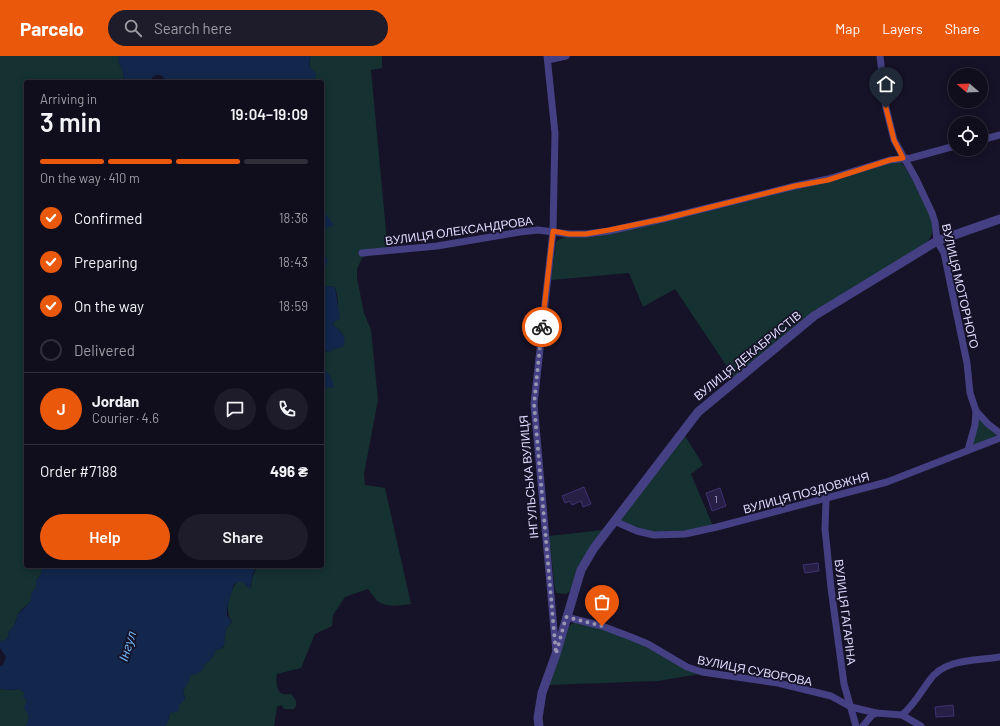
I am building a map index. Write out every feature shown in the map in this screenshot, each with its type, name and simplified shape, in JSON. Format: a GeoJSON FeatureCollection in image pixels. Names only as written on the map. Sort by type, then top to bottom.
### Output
{"type":"FeatureCollection","features":[{"type":"Feature","properties":{"kind":"street"},"geometry":{"type":"LineString","coordinates":[[547,58],[566,56]]}},
{"type":"Feature","properties":{"kind":"street","name":"ВУЛИЦЯ МОТОРНОГО"},"geometry":{"type":"LineString","coordinates":[[880,56],[886,108],[894,140],[916,179],[932,213],[935,222],[937,241],[944,253],[967,363],[970,393],[976,411],[975,425],[968,450]]}},
{"type":"Feature","properties":{"kind":"street","name":"ІНГУЛЬСЬКА ВУЛИЦЯ"},"geometry":{"type":"LineString","coordinates":[[539,726],[538,718],[542,694],[556,654],[534,404],[553,231],[555,133],[547,58]]}},
{"type":"Feature","properties":{"kind":"street"},"geometry":{"type":"LineString","coordinates":[[988,138],[1000,135]]}},
{"type":"Feature","properties":{"kind":"street","name":"ВУЛИЦЯ ОЛЕКСАНДРОВА"},"geometry":{"type":"LineString","coordinates":[[362,253],[437,246],[538,230],[580,234],[617,229],[795,186],[828,180],[890,160],[911,158],[948,148]]}},
{"type":"Feature","properties":{"kind":"street","name":"ВУЛИЦЯ ДЕКАБРИСТІВ"},"geometry":{"type":"LineString","coordinates":[[556,654],[581,570],[594,548],[614,520],[698,412],[814,316],[937,241],[1000,219]]}},
{"type":"Feature","properties":{"kind":"street","name":"ВУЛИЦЯ МОТОРНОГО"},"geometry":{"type":"LineString","coordinates":[[976,411],[988,424],[1000,433]]}},
{"type":"Feature","properties":{"kind":"street","name":"ВУЛИЦЯ ПОЗДОВЖНЯ"},"geometry":{"type":"LineString","coordinates":[[614,520],[637,531],[654,535],[685,534],[826,499],[887,482],[1000,438]]}},
{"type":"Feature","properties":{"kind":"street","name":"ВУЛИЦЯ ГАГАРІНА"},"geometry":{"type":"LineString","coordinates":[[826,499],[825,529],[831,588],[844,684],[856,726]]}},
{"type":"Feature","properties":{"kind":"street","name":"ВУЛИЦЯ СУВОРОВА"},"geometry":{"type":"LineString","coordinates":[[566,617],[602,626],[631,637],[648,644],[687,667],[702,672],[778,683],[831,696],[851,707],[876,713],[902,715],[921,726]]}},
{"type":"Feature","properties":{"kind":"street"},"geometry":{"type":"LineString","coordinates":[[902,715],[911,707],[929,681],[940,669],[957,662],[1000,657]]}},
{"type":"Feature","properties":{"kind":"street"},"geometry":{"type":"LineString","coordinates":[[863,726],[872,715],[876,713]]}},
{"type":"Feature","properties":{"kind":"green space"},"geometry":{"type":"Polygon","coordinates":[[[0,56],[119,56],[119,63],[124,80],[24,80],[24,568],[42,568],[41,574],[36,581],[36,587],[31,597],[31,601],[19,612],[14,626],[8,633],[9,636],[0,642],[0,56]]]}},
{"type":"Feature","properties":{"kind":"green space"},"geometry":{"type":"Polygon","coordinates":[[[311,56],[382,56],[382,68],[371,70],[388,252],[368,255],[362,258],[357,269],[357,278],[364,313],[371,330],[378,400],[364,474],[365,485],[385,488],[411,604],[395,606],[383,604],[376,599],[368,589],[345,597],[333,615],[332,626],[315,634],[301,668],[277,674],[277,687],[279,692],[283,694],[291,694],[296,701],[296,705],[294,709],[284,709],[281,705],[277,707],[274,726],[165,726],[170,713],[179,710],[179,705],[185,698],[183,690],[191,675],[199,672],[212,658],[216,650],[223,648],[226,629],[232,622],[228,613],[228,603],[235,584],[238,582],[244,582],[247,587],[251,587],[253,576],[257,568],[324,568],[324,389],[328,387],[332,388],[332,385],[330,377],[324,371],[324,353],[336,348],[344,342],[342,332],[333,326],[337,316],[338,307],[335,287],[325,286],[324,284],[324,266],[327,260],[324,255],[324,228],[331,226],[328,218],[324,214],[324,80],[314,80],[311,70],[311,56]]]}},
{"type":"Feature","properties":{"kind":"green space"},"geometry":{"type":"Polygon","coordinates":[[[890,161],[902,163],[925,202],[933,225],[932,235],[927,243],[837,298],[734,377],[675,289],[643,307],[629,273],[551,280],[556,242],[559,239],[571,236],[587,235],[890,161]]]}},
{"type":"Feature","properties":{"kind":"green space"},"geometry":{"type":"Polygon","coordinates":[[[977,417],[999,434],[972,447],[977,417]]]}},
{"type":"Feature","properties":{"kind":"green space"},"geometry":{"type":"Polygon","coordinates":[[[684,434],[703,465],[691,474],[713,526],[684,532],[660,533],[643,530],[621,521],[620,516],[684,434]]]}},
{"type":"Feature","properties":{"kind":"green space"},"geometry":{"type":"Polygon","coordinates":[[[603,530],[569,592],[566,594],[557,593],[555,590],[549,536],[603,530]]]}},
{"type":"Feature","properties":{"kind":"green space"},"geometry":{"type":"Polygon","coordinates":[[[574,623],[589,624],[621,634],[700,674],[658,681],[548,685],[569,626],[574,623]]]}},
{"type":"Feature","properties":{"kind":"green space"},"geometry":{"type":"Polygon","coordinates":[[[0,689],[18,689],[24,692],[27,701],[25,709],[28,712],[29,717],[27,726],[0,726],[0,689]]]}},
{"type":"Feature","properties":{"kind":"water"},"geometry":{"type":"Polygon","coordinates":[[[119,56],[311,56],[309,62],[310,68],[316,73],[314,80],[165,80],[161,75],[157,75],[151,80],[124,80],[119,56]]]}},
{"type":"Feature","properties":{"kind":"water"},"geometry":{"type":"Polygon","coordinates":[[[324,214],[326,215],[334,225],[324,229],[324,214]]]}},
{"type":"Feature","properties":{"kind":"water"},"geometry":{"type":"Polygon","coordinates":[[[324,256],[328,259],[324,270],[324,256]]]}},
{"type":"Feature","properties":{"kind":"water"},"geometry":{"type":"Polygon","coordinates":[[[324,284],[325,286],[335,287],[340,319],[334,322],[333,325],[341,331],[345,339],[343,347],[333,349],[331,352],[327,351],[324,352],[324,284]]]}},
{"type":"Feature","properties":{"kind":"water"},"geometry":{"type":"Polygon","coordinates":[[[324,371],[327,373],[333,383],[333,388],[328,387],[324,389],[324,371]]]}},
{"type":"Feature","properties":{"kind":"water","name":"Інгул"},"geometry":{"type":"Polygon","coordinates":[[[42,568],[257,568],[253,573],[249,589],[244,582],[234,584],[227,608],[227,615],[232,622],[226,629],[224,645],[221,649],[216,650],[212,658],[204,665],[203,670],[191,675],[183,690],[185,699],[179,705],[179,711],[170,713],[168,722],[165,726],[25,726],[29,716],[24,708],[27,701],[23,697],[24,692],[18,689],[0,689],[0,666],[3,665],[6,657],[0,648],[0,642],[9,636],[8,633],[16,622],[17,615],[31,601],[31,594],[36,587],[36,581],[41,574],[42,568]]]}},
{"type":"Feature","properties":{"kind":"building"},"geometry":{"type":"Polygon","coordinates":[[[584,487],[591,504],[583,507],[581,501],[572,505],[570,501],[565,503],[562,496],[584,487]]]}},
{"type":"Feature","properties":{"kind":"building"},"geometry":{"type":"Polygon","coordinates":[[[720,488],[726,506],[712,511],[706,493],[720,488]]]}},
{"type":"Feature","properties":{"kind":"building"},"geometry":{"type":"Polygon","coordinates":[[[818,563],[819,571],[805,573],[803,565],[818,563]]]}},
{"type":"Feature","properties":{"kind":"building"},"geometry":{"type":"Polygon","coordinates":[[[953,705],[954,716],[936,717],[935,707],[953,705]]]}},
{"type":"Feature","properties":{"kind":"way so far"},"geometry":{"type":"LineString","coordinates":[[542,327],[534,404],[556,654],[566,617],[602,626]]}},
{"type":"Feature","properties":{"kind":"route"},"geometry":{"type":"LineString","coordinates":[[542,327],[553,231],[569,234],[586,234],[663,219],[795,186],[828,180],[842,174],[890,160],[903,158],[894,140],[886,108]]}}]}
